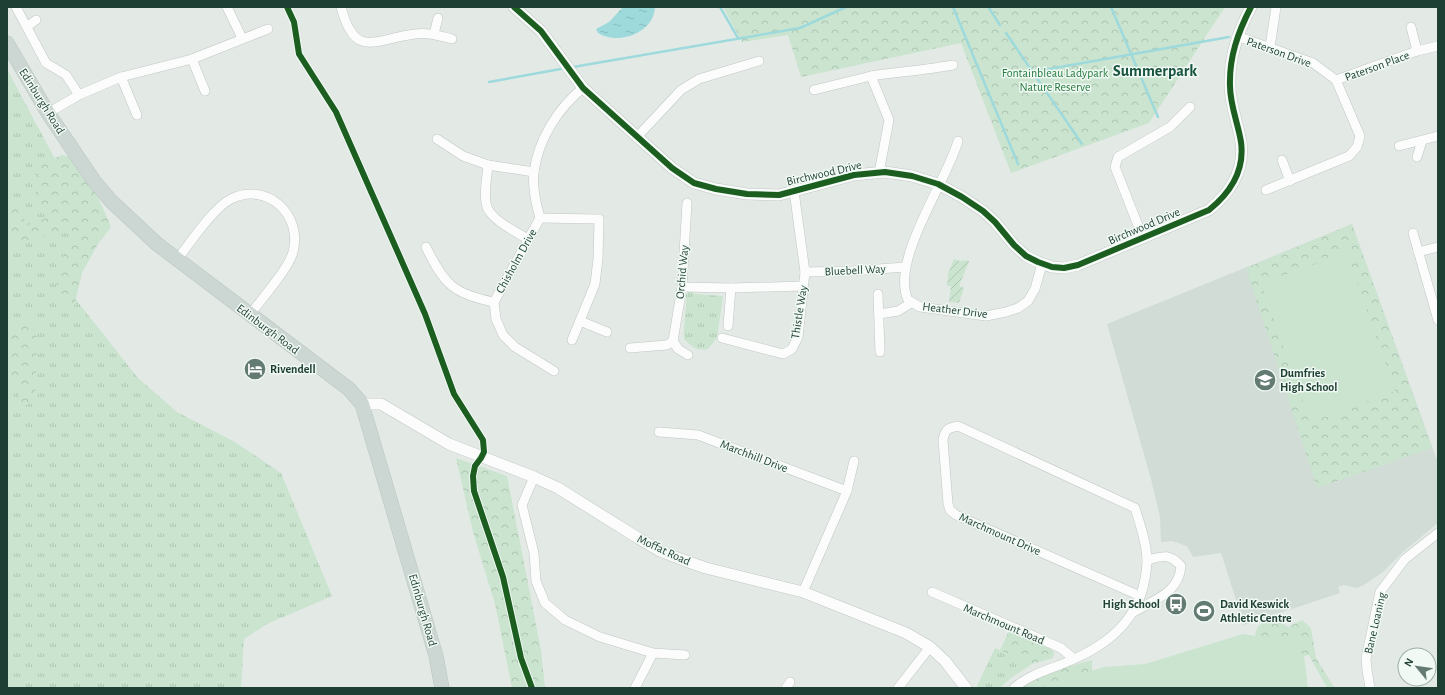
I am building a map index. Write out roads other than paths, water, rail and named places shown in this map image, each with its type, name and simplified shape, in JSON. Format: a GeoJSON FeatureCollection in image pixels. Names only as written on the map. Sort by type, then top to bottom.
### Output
{"type":"FeatureCollection","features":[{"type":"Feature","properties":{"kind":"main road","name":"Edinburgh Road"},"geometry":{"type":"LineString","coordinates":[[7,43],[48,113],[94,181],[111,201],[157,244],[349,389],[362,404],[436,656],[442,688]]}},
{"type":"Feature","properties":{"kind":"street"},"geometry":{"type":"LineString","coordinates":[[16,7],[28,26],[46,62],[66,75],[79,95]]}},
{"type":"Feature","properties":{"kind":"street"},"geometry":{"type":"LineString","coordinates":[[227,7],[242,38]]}},
{"type":"Feature","properties":{"kind":"street"},"geometry":{"type":"LineString","coordinates":[[341,7],[346,26],[354,37],[368,44],[416,34],[434,34],[452,39]]}},
{"type":"Feature","properties":{"kind":"street","name":"Birchwood Drive"},"geometry":{"type":"LineString","coordinates":[[517,9],[541,31],[583,88],[672,168],[694,183],[716,189],[747,194],[779,194],[854,174],[879,173],[912,176],[938,184],[962,197],[983,211],[1026,256],[1042,264],[1064,268],[1078,266],[1209,210],[1226,194],[1238,174],[1242,157],[1241,141],[1235,122],[1230,86],[1233,51],[1237,36],[1251,7]]}},
{"type":"Feature","properties":{"kind":"street"},"geometry":{"type":"LineString","coordinates":[[1270,47],[1276,7]]}},
{"type":"Feature","properties":{"kind":"street"},"geometry":{"type":"LineString","coordinates":[[434,34],[438,18]]}},
{"type":"Feature","properties":{"kind":"street"},"geometry":{"type":"LineString","coordinates":[[28,26],[36,20]]}},
{"type":"Feature","properties":{"kind":"street","name":"Paterson Place"},"geometry":{"type":"LineString","coordinates":[[1411,27],[1417,51]]}},
{"type":"Feature","properties":{"kind":"street"},"geometry":{"type":"LineString","coordinates":[[48,113],[79,95],[121,78],[192,59],[268,29]]}},
{"type":"Feature","properties":{"kind":"street","name":"Paterson Drive"},"geometry":{"type":"LineString","coordinates":[[1237,36],[1313,63],[1336,80]]}},
{"type":"Feature","properties":{"kind":"street","name":"Paterson Place"},"geometry":{"type":"LineString","coordinates":[[1336,80],[1417,51],[1438,46]]}},
{"type":"Feature","properties":{"kind":"street"},"geometry":{"type":"LineString","coordinates":[[192,59],[205,91]]}},
{"type":"Feature","properties":{"kind":"street"},"geometry":{"type":"LineString","coordinates":[[637,137],[681,90],[700,79],[759,61]]}},
{"type":"Feature","properties":{"kind":"street"},"geometry":{"type":"LineString","coordinates":[[814,90],[871,76],[904,71],[924,71],[953,65]]}},
{"type":"Feature","properties":{"kind":"street"},"geometry":{"type":"LineString","coordinates":[[871,76],[889,120],[879,173]]}},
{"type":"Feature","properties":{"kind":"street"},"geometry":{"type":"LineString","coordinates":[[121,78],[137,115]]}},
{"type":"Feature","properties":{"kind":"street"},"geometry":{"type":"LineString","coordinates":[[1266,190],[1349,156],[1357,147],[1360,136],[1336,80]]}},
{"type":"Feature","properties":{"kind":"street"},"geometry":{"type":"LineString","coordinates":[[572,340],[594,284],[598,259],[599,219],[540,218],[535,200],[534,172],[544,137],[560,112],[583,88]]}},
{"type":"Feature","properties":{"kind":"street"},"geometry":{"type":"LineString","coordinates":[[1143,238],[1115,168],[1118,157],[1170,127],[1190,107]]}},
{"type":"Feature","properties":{"kind":"street"},"geometry":{"type":"LineString","coordinates":[[1399,146],[1422,142],[1438,136]]}},
{"type":"Feature","properties":{"kind":"street"},"geometry":{"type":"LineString","coordinates":[[436,140],[463,156],[488,165],[534,172]]}},
{"type":"Feature","properties":{"kind":"street","name":"Heather Drive"},"geometry":{"type":"LineString","coordinates":[[958,141],[953,157],[938,184],[905,267],[906,295],[911,303],[920,307],[986,316],[1006,312],[1018,308],[1028,301],[1035,288],[1042,264]]}},
{"type":"Feature","properties":{"kind":"street"},"geometry":{"type":"LineString","coordinates":[[1417,157],[1422,142]]}},
{"type":"Feature","properties":{"kind":"street"},"geometry":{"type":"LineString","coordinates":[[1282,160],[1290,181]]}},
{"type":"Feature","properties":{"kind":"street"},"geometry":{"type":"LineString","coordinates":[[488,165],[486,203],[488,210],[492,216],[528,239]]}},
{"type":"Feature","properties":{"kind":"street","name":"Thistle Way"},"geometry":{"type":"LineString","coordinates":[[722,338],[783,354],[792,349],[798,337],[805,272],[794,191]]}},
{"type":"Feature","properties":{"kind":"street"},"geometry":{"type":"LineString","coordinates":[[177,260],[217,209],[230,199],[243,194],[253,194],[276,202],[286,211],[293,225],[296,237],[293,253],[287,265],[250,315]]}},
{"type":"Feature","properties":{"kind":"street","name":"Orchid Way"},"geometry":{"type":"LineString","coordinates":[[673,341],[682,286],[687,203]]}},
{"type":"Feature","properties":{"kind":"street","name":"Chisholm Drive"},"geometry":{"type":"LineString","coordinates":[[540,218],[494,302],[496,319],[502,335],[515,348],[554,371]]}},
{"type":"Feature","properties":{"kind":"street"},"geometry":{"type":"LineString","coordinates":[[1413,233],[1438,320]]}},
{"type":"Feature","properties":{"kind":"street"},"geometry":{"type":"LineString","coordinates":[[426,247],[438,272],[447,283],[458,291],[473,298],[494,302]]}},
{"type":"Feature","properties":{"kind":"street"},"geometry":{"type":"LineString","coordinates":[[1418,252],[1438,247]]}},
{"type":"Feature","properties":{"kind":"street","name":"Bluebell Way"},"geometry":{"type":"LineString","coordinates":[[805,272],[851,271],[905,267]]}},
{"type":"Feature","properties":{"kind":"street"},"geometry":{"type":"LineString","coordinates":[[682,286],[730,288],[804,286]]}},
{"type":"Feature","properties":{"kind":"street"},"geometry":{"type":"LineString","coordinates":[[728,326],[730,288]]}},
{"type":"Feature","properties":{"kind":"street"},"geometry":{"type":"LineString","coordinates":[[878,294],[880,352]]}},
{"type":"Feature","properties":{"kind":"street","name":"Heather Drive"},"geometry":{"type":"LineString","coordinates":[[879,314],[898,311],[911,303]]}},
{"type":"Feature","properties":{"kind":"street"},"geometry":{"type":"LineString","coordinates":[[580,321],[607,332]]}},
{"type":"Feature","properties":{"kind":"street"},"geometry":{"type":"LineString","coordinates":[[630,348],[667,345],[673,341],[678,349],[688,355]]}},
{"type":"Feature","properties":{"kind":"street","name":"Moffat Road"},"geometry":{"type":"LineString","coordinates":[[362,404],[381,404],[454,447],[534,477],[558,488],[660,551],[706,568],[803,592],[906,633],[930,647],[945,661],[966,688]]}},
{"type":"Feature","properties":{"kind":"street","name":"Marchmount Drive"},"geometry":{"type":"LineString","coordinates":[[1140,596],[956,515],[950,510],[948,504],[943,440],[944,432],[949,428],[958,426],[1135,508],[1147,560]]}},
{"type":"Feature","properties":{"kind":"street","name":"Marchhill Drive"},"geometry":{"type":"LineString","coordinates":[[659,432],[698,435],[847,490]]}},
{"type":"Feature","properties":{"kind":"street"},"geometry":{"type":"LineString","coordinates":[[803,592],[847,490],[854,461]]}},
{"type":"Feature","properties":{"kind":"street"},"geometry":{"type":"LineString","coordinates":[[534,477],[522,505],[534,553],[536,581],[545,603],[565,620],[600,637],[653,653],[685,655]]}},
{"type":"Feature","properties":{"kind":"street","name":"Bane Loaning"},"geometry":{"type":"LineString","coordinates":[[1370,688],[1366,670],[1369,641],[1380,592],[1405,559],[1438,533]]}},
{"type":"Feature","properties":{"kind":"street"},"geometry":{"type":"LineString","coordinates":[[1014,688],[1025,679],[1074,659],[1106,641],[1125,624],[1134,612],[1140,596],[1147,560],[1163,556],[1174,558],[1181,566],[1180,577],[1174,588],[1134,612]]}},
{"type":"Feature","properties":{"kind":"street","name":"Marchmount Road"},"geometry":{"type":"LineString","coordinates":[[932,592],[1061,648],[1074,659]]}},
{"type":"Feature","properties":{"kind":"street"},"geometry":{"type":"LineString","coordinates":[[898,688],[930,647]]}},
{"type":"Feature","properties":{"kind":"street"},"geometry":{"type":"LineString","coordinates":[[635,688],[653,653]]}},
{"type":"Feature","properties":{"kind":"water"},"geometry":{"type":"Polygon","coordinates":[[[623,7],[655,7],[653,16],[648,24],[634,35],[615,38],[606,37],[598,33],[596,29],[609,22],[623,7]]]}},
{"type":"Feature","properties":{"kind":"waterway"},"geometry":{"type":"LineString","coordinates":[[720,7],[738,38]]}},
{"type":"Feature","properties":{"kind":"waterway"},"geometry":{"type":"LineString","coordinates":[[573,67],[800,28],[846,7]]}},
{"type":"Feature","properties":{"kind":"waterway"},"geometry":{"type":"LineString","coordinates":[[953,7],[1018,164]]}},
{"type":"Feature","properties":{"kind":"waterway"},"geometry":{"type":"LineString","coordinates":[[1111,7],[1158,117]]}},
{"type":"Feature","properties":{"kind":"waterway"},"geometry":{"type":"LineString","coordinates":[[989,8],[1000,25]]}},
{"type":"Feature","properties":{"kind":"waterway"},"geometry":{"type":"LineString","coordinates":[[1006,33],[1082,144]]}},
{"type":"Feature","properties":{"kind":"waterway"},"geometry":{"type":"LineString","coordinates":[[1032,72],[1229,37]]}},
{"type":"Feature","properties":{"kind":"waterway"},"geometry":{"type":"LineString","coordinates":[[489,82],[566,68]]}},
{"type":"Feature","properties":{"kind":"place","name":"Rivendell"},"geometry":{"type":"Point","coordinates":[255,369]}},
{"type":"Feature","properties":{"kind":"place","name":"Dumfries High School"},"geometry":{"type":"Point","coordinates":[1265,380]}},
{"type":"Feature","properties":{"kind":"place","name":"High School"},"geometry":{"type":"Point","coordinates":[1176,604]}},
{"type":"Feature","properties":{"kind":"place","name":"David Keswick Athletic Centre"},"geometry":{"type":"Point","coordinates":[1204,611]}},
{"type":"Feature","properties":{"kind":"district","name":"Summerpark"},"geometry":{"type":"Point","coordinates":[1155,71]}},
{"type":"Feature","properties":{"kind":"park label","name":"Fontainbleau Ladypark Nature Reserve"},"geometry":{"type":"Point","coordinates":[1055,80]}}]}
